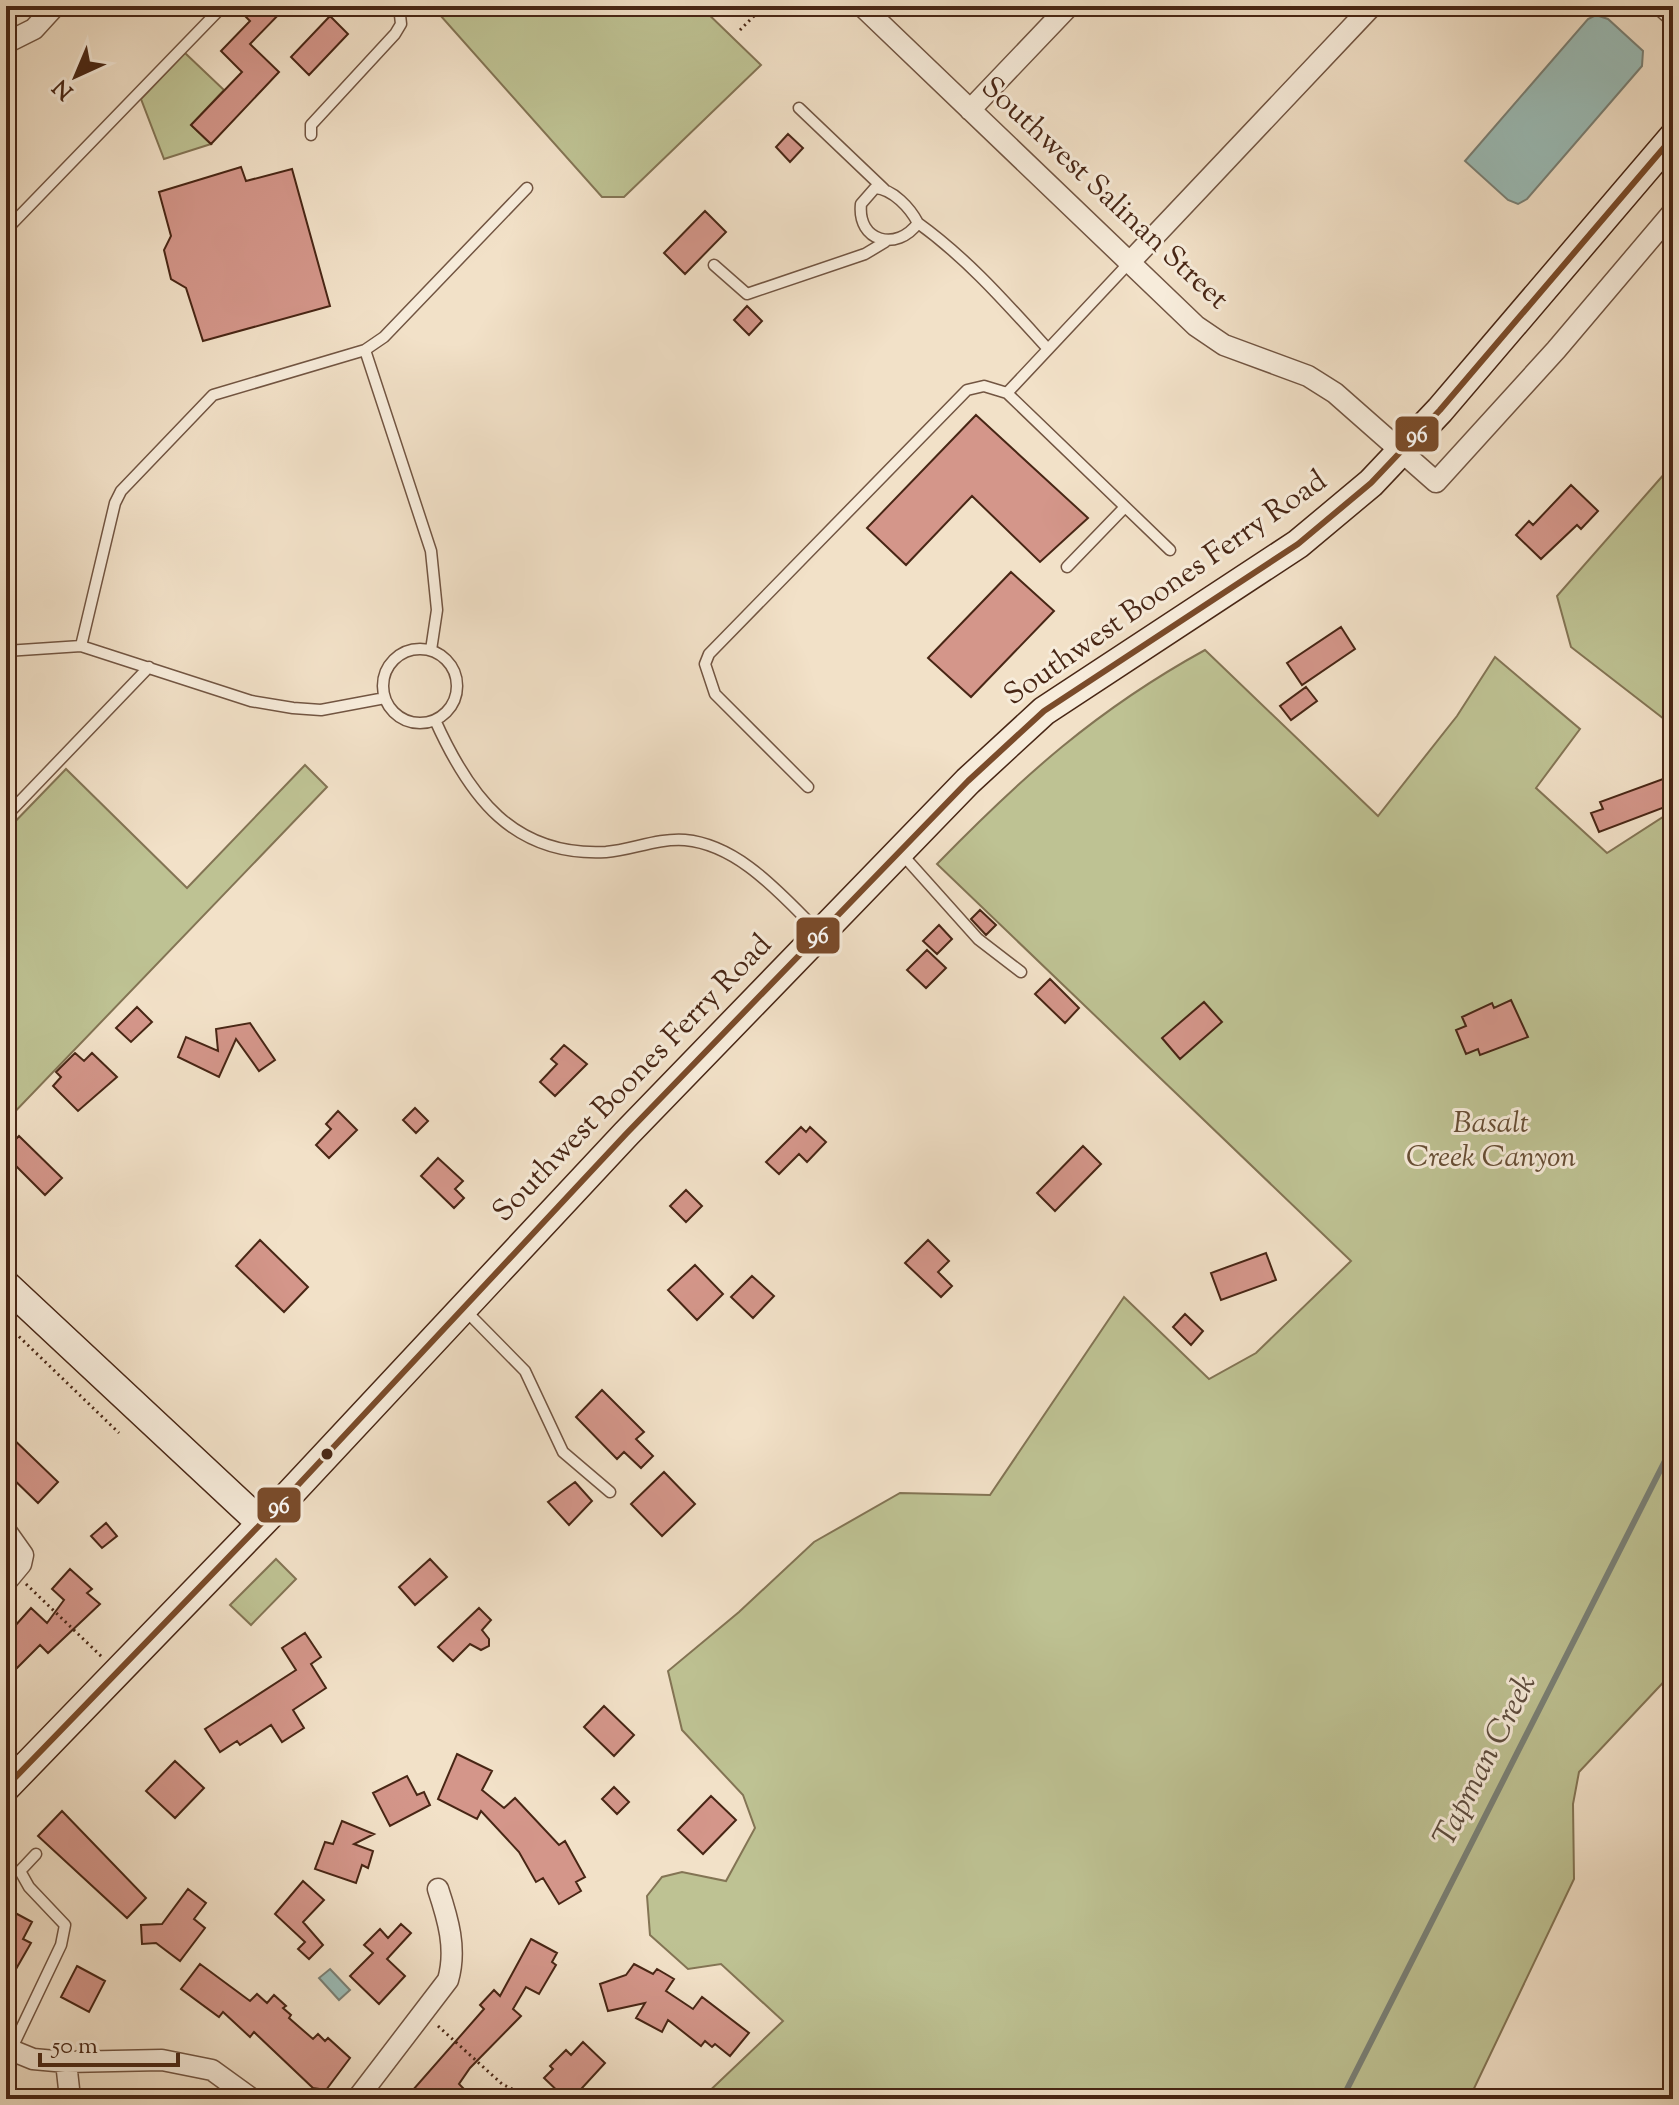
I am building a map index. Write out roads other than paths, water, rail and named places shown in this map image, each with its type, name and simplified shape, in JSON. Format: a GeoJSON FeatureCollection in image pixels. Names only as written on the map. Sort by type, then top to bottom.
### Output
{"type":"FeatureCollection","features":[{"type":"Feature","properties":{"kind":"main road","name":"Southwest Boones Ferry Road"},"geometry":{"type":"LineString","coordinates":[[6,1787],[899,851],[1044,711],[1298,544],[1360,493],[1402,452],[1673,137]]}},
{"type":"Feature","properties":{"kind":"main road"},"geometry":{"type":"LineString","coordinates":[[6,1285],[261,1523]]}},
{"type":"Feature","properties":{"kind":"street"},"geometry":{"type":"LineString","coordinates":[[6,43],[34,29],[55,6]]}},
{"type":"Feature","properties":{"kind":"street","name":"Southwest Salinan Street"},"geometry":{"type":"LineString","coordinates":[[862,6],[1196,326],[1250,357],[1308,376],[1335,393],[1402,452]]}},
{"type":"Feature","properties":{"kind":"street"},"geometry":{"type":"LineString","coordinates":[[970,110],[1069,6]]}},
{"type":"Feature","properties":{"kind":"street"},"geometry":{"type":"LineString","coordinates":[[1129,263],[1372,6]]}},
{"type":"Feature","properties":{"kind":"street"},"geometry":{"type":"LineString","coordinates":[[1662,6],[1673,16]]}},
{"type":"Feature","properties":{"kind":"street"},"geometry":{"type":"LineString","coordinates":[[1402,452],[1436,482],[1556,350],[1673,212]]}},
{"type":"Feature","properties":{"kind":"street"},"geometry":{"type":"LineString","coordinates":[[6,1531],[15,1570]]}},
{"type":"Feature","properties":{"kind":"street"},"geometry":{"type":"LineString","coordinates":[[357,2099],[375,2079],[401,2036],[448,1980],[454,1961],[438,1889]]}},
{"type":"Feature","properties":{"kind":"street"},"geometry":{"type":"LineString","coordinates":[[9,2049],[33,2059],[66,2062],[162,2060],[212,2070],[252,2099]]}},
{"type":"Feature","properties":{"kind":"street"},"geometry":{"type":"LineString","coordinates":[[66,2062],[67,2099]]}},
{"type":"Feature","properties":{"kind":"lane"},"geometry":{"type":"LineString","coordinates":[[6,230],[223,6]]}},
{"type":"Feature","properties":{"kind":"lane"},"geometry":{"type":"LineString","coordinates":[[311,135],[311,125],[395,34],[401,24],[399,6]]}},
{"type":"Feature","properties":{"kind":"lane"},"geometry":{"type":"LineString","coordinates":[[799,108],[905,205],[918,223],[980,273],[1048,349]]}},
{"type":"Feature","properties":{"kind":"lane"},"geometry":{"type":"LineString","coordinates":[[81,646],[115,503],[121,491],[193,416],[225,389],[365,350],[384,337],[527,188]]}},
{"type":"Feature","properties":{"kind":"lane"},"geometry":{"type":"LineString","coordinates":[[884,189],[875,188],[867,194],[860,214],[874,238],[885,242]]}},
{"type":"Feature","properties":{"kind":"lane"},"geometry":{"type":"LineString","coordinates":[[714,265],[747,294],[865,254],[885,242],[910,234],[918,223]]}},
{"type":"Feature","properties":{"kind":"lane"},"geometry":{"type":"LineString","coordinates":[[1007,393],[1129,263]]}},
{"type":"Feature","properties":{"kind":"lane"},"geometry":{"type":"LineString","coordinates":[[365,350],[431,551],[437,610],[431,650]]}},
{"type":"Feature","properties":{"kind":"lane"},"geometry":{"type":"LineString","coordinates":[[808,787],[715,694],[705,671],[709,654],[967,390],[984,386],[1007,393],[1170,550]]}},
{"type":"Feature","properties":{"kind":"lane"},"geometry":{"type":"LineString","coordinates":[[1067,567],[1125,507]]}},
{"type":"Feature","properties":{"kind":"lane"},"geometry":{"type":"LineString","coordinates":[[6,651],[81,646],[270,705],[321,710],[385,698]]}},
{"type":"Feature","properties":{"kind":"lane"},"geometry":{"type":"LineString","coordinates":[[419,649],[431,650],[451,665],[457,690],[453,702],[435,720],[411,722],[391,708],[385,698],[385,675],[397,656],[419,649]]}},
{"type":"Feature","properties":{"kind":"lane"},"geometry":{"type":"LineString","coordinates":[[6,816],[149,667]]}},
{"type":"Feature","properties":{"kind":"lane"},"geometry":{"type":"LineString","coordinates":[[435,720],[465,780],[488,809],[516,831],[547,845],[576,850],[607,852],[686,840],[722,851],[752,869],[820,933]]}},
{"type":"Feature","properties":{"kind":"lane"},"geometry":{"type":"LineString","coordinates":[[899,851],[978,939],[1021,972]]}},
{"type":"Feature","properties":{"kind":"lane"},"geometry":{"type":"LineString","coordinates":[[461,1307],[525,1371],[563,1452],[610,1492]]}},
{"type":"Feature","properties":{"kind":"lane"},"geometry":{"type":"LineString","coordinates":[[9,2049],[61,1945],[65,1925],[29,1887],[20,1871],[36,1854]]}},
{"type":"Feature","properties":{"kind":"water"},"geometry":{"type":"Polygon","coordinates":[[[1596,15],[1608,19],[1643,51],[1642,66],[1527,199],[1518,204],[1508,200],[1465,161],[1588,19],[1596,15]]]}},
{"type":"Feature","properties":{"kind":"water"},"geometry":{"type":"Polygon","coordinates":[[[330,1969],[350,1990],[339,2000],[319,1978],[330,1969]]]}},
{"type":"Feature","properties":{"kind":"waterway","name":"Tapman Creek"},"geometry":{"type":"LineString","coordinates":[[1342,2099],[1673,1445]]}},
{"type":"Feature","properties":{"kind":"park label","name":"Basalt Creek Canyon"},"geometry":{"type":"Point","coordinates":[1491,1141]}}]}
